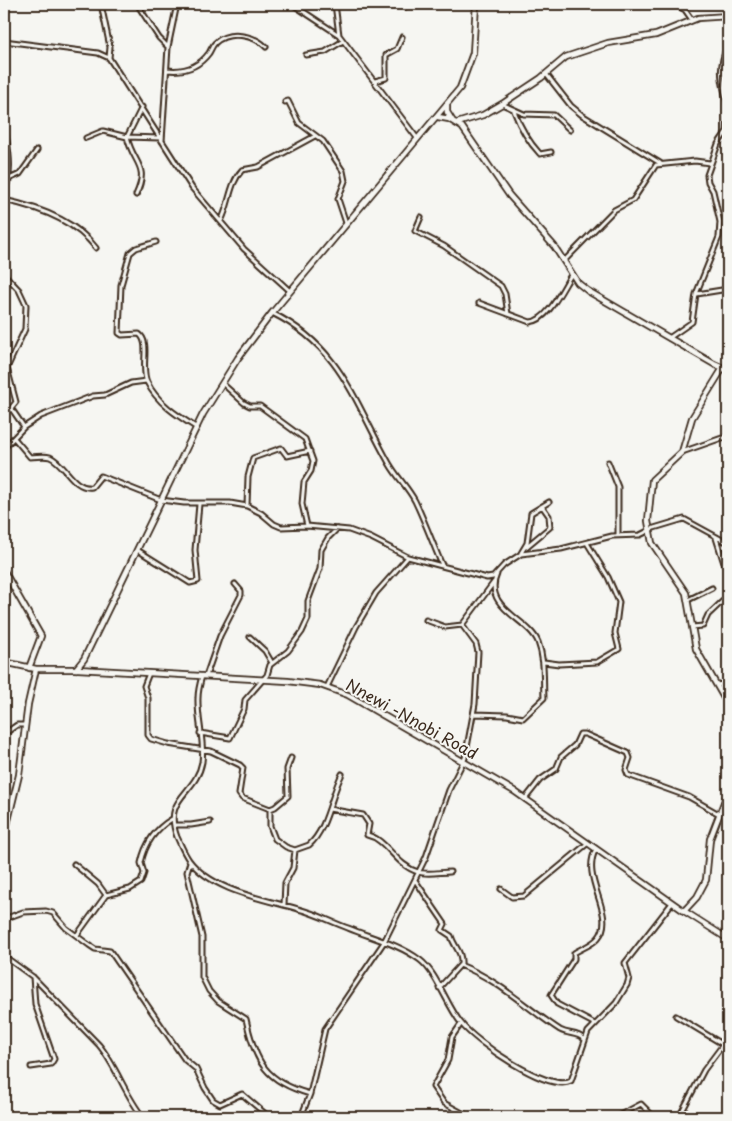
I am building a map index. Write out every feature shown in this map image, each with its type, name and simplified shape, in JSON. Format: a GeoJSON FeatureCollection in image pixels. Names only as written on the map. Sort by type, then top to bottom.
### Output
{"type":"FeatureCollection","features":[{"type":"Feature","properties":{"kind":"main road"},"geometry":{"type":"LineString","coordinates":[[76,669],[84,659],[139,550],[196,428],[238,358],[290,291],[460,88],[470,66],[474,46],[476,5]]}},
{"type":"Feature","properties":{"kind":"main road"},"geometry":{"type":"LineString","coordinates":[[436,117],[455,122],[483,115],[546,74],[566,57],[608,43],[656,35],[692,20],[728,16]]}},
{"type":"Feature","properties":{"kind":"main road"},"geometry":{"type":"LineString","coordinates":[[447,105],[447,112],[465,131],[509,195],[546,236],[571,275],[588,291],[726,369],[692,418],[682,452],[652,480],[648,533],[652,543],[681,584],[688,600],[696,649],[728,705]]}},
{"type":"Feature","properties":{"kind":"main road"},"geometry":{"type":"LineString","coordinates":[[4,571],[41,636],[29,668]]}},
{"type":"Feature","properties":{"kind":"main road"},"geometry":{"type":"LineString","coordinates":[[84,659],[87,670]]}},
{"type":"Feature","properties":{"kind":"main road","name":"Nnewi -Nnobi Road"},"geometry":{"type":"LineString","coordinates":[[4,662],[36,669],[76,669],[262,679],[327,687],[367,704],[526,799],[672,903],[728,939]]}},
{"type":"Feature","properties":{"kind":"main road"},"geometry":{"type":"LineString","coordinates":[[4,837],[19,775],[25,725],[36,669]]}},
{"type":"Feature","properties":{"kind":"main road"},"geometry":{"type":"LineString","coordinates":[[684,911],[697,897],[706,880],[708,848],[728,792]]}},
{"type":"Feature","properties":{"kind":"street"},"geometry":{"type":"LineString","coordinates":[[103,4],[102,9],[110,47],[109,58]]}},
{"type":"Feature","properties":{"kind":"street"},"geometry":{"type":"LineString","coordinates":[[137,4],[159,38],[168,47]]}},
{"type":"Feature","properties":{"kind":"street"},"geometry":{"type":"LineString","coordinates":[[162,142],[168,47],[177,4]]}},
{"type":"Feature","properties":{"kind":"street"},"geometry":{"type":"LineString","coordinates":[[292,4],[339,35]]}},
{"type":"Feature","properties":{"kind":"street"},"geometry":{"type":"LineString","coordinates":[[335,4],[339,35],[343,42],[375,81],[417,138]]}},
{"type":"Feature","properties":{"kind":"street"},"geometry":{"type":"LineString","coordinates":[[470,4],[476,5]]}},
{"type":"Feature","properties":{"kind":"street"},"geometry":{"type":"LineString","coordinates":[[674,4],[685,10],[692,20]]}},
{"type":"Feature","properties":{"kind":"street"},"geometry":{"type":"LineString","coordinates":[[167,70],[180,72],[191,68],[209,53],[215,43],[230,37],[243,36],[254,38],[266,47]]}},
{"type":"Feature","properties":{"kind":"street"},"geometry":{"type":"LineString","coordinates":[[375,81],[386,78],[386,55],[397,49],[402,37]]}},
{"type":"Feature","properties":{"kind":"street"},"geometry":{"type":"LineString","coordinates":[[4,41],[98,53],[109,58],[192,188],[262,268],[290,291]]}},
{"type":"Feature","properties":{"kind":"street"},"geometry":{"type":"LineString","coordinates":[[306,55],[325,52],[343,42]]}},
{"type":"Feature","properties":{"kind":"street"},"geometry":{"type":"LineString","coordinates":[[728,44],[720,69],[728,108]]}},
{"type":"Feature","properties":{"kind":"street"},"geometry":{"type":"LineString","coordinates":[[546,74],[576,111],[660,163],[710,162]]}},
{"type":"Feature","properties":{"kind":"street"},"geometry":{"type":"LineString","coordinates":[[285,102],[290,102],[299,122],[315,136],[323,140],[345,175],[338,198],[346,223]]}},
{"type":"Feature","properties":{"kind":"street"},"geometry":{"type":"LineString","coordinates":[[502,104],[524,114],[554,115],[570,130]]}},
{"type":"Feature","properties":{"kind":"street"},"geometry":{"type":"LineString","coordinates":[[127,138],[142,107]]}},
{"type":"Feature","properties":{"kind":"street"},"geometry":{"type":"LineString","coordinates":[[514,110],[521,129],[540,154],[551,152]]}},
{"type":"Feature","properties":{"kind":"street"},"geometry":{"type":"LineString","coordinates":[[669,338],[692,322],[696,294],[720,231],[713,191],[708,182],[707,168],[727,131],[728,112]]}},
{"type":"Feature","properties":{"kind":"street"},"geometry":{"type":"LineString","coordinates":[[4,126],[9,167],[4,191]]}},
{"type":"Feature","properties":{"kind":"street"},"geometry":{"type":"LineString","coordinates":[[86,138],[103,131],[127,138],[160,138]]}},
{"type":"Feature","properties":{"kind":"street"},"geometry":{"type":"LineString","coordinates":[[221,221],[228,209],[232,188],[242,170],[258,167],[315,136]]}},
{"type":"Feature","properties":{"kind":"street"},"geometry":{"type":"LineString","coordinates":[[127,138],[141,169],[142,183],[136,195]]}},
{"type":"Feature","properties":{"kind":"street"},"geometry":{"type":"LineString","coordinates":[[8,179],[20,174],[37,150]]}},
{"type":"Feature","properties":{"kind":"street"},"geometry":{"type":"LineString","coordinates":[[564,262],[614,210],[633,200],[650,172],[660,163]]}},
{"type":"Feature","properties":{"kind":"street"},"geometry":{"type":"LineString","coordinates":[[4,200],[60,219],[82,232],[96,248]]}},
{"type":"Feature","properties":{"kind":"street"},"geometry":{"type":"LineString","coordinates":[[421,217],[415,231],[444,246],[501,286],[505,294],[508,314]]}},
{"type":"Feature","properties":{"kind":"street"},"geometry":{"type":"LineString","coordinates":[[156,242],[136,248],[130,253],[121,285],[119,333],[122,335],[139,334],[143,337],[146,344],[143,361],[146,381],[167,408],[196,428]]}},
{"type":"Feature","properties":{"kind":"street"},"geometry":{"type":"LineString","coordinates":[[4,274],[19,290],[26,306],[25,329],[7,368],[16,402],[10,408],[11,412],[24,426]]}},
{"type":"Feature","properties":{"kind":"street"},"geometry":{"type":"LineString","coordinates":[[479,303],[530,322],[539,319],[571,275]]}},
{"type":"Feature","properties":{"kind":"street"},"geometry":{"type":"LineString","coordinates":[[696,294],[728,289]]}},
{"type":"Feature","properties":{"kind":"street"},"geometry":{"type":"LineString","coordinates":[[272,313],[306,333],[330,358],[358,403],[390,465],[415,502],[442,565]]}},
{"type":"Feature","properties":{"kind":"street"},"geometry":{"type":"LineString","coordinates":[[4,448],[24,426],[41,416],[93,396],[105,395],[131,384],[146,381]]}},
{"type":"Feature","properties":{"kind":"street"},"geometry":{"type":"LineString","coordinates":[[222,384],[244,403],[250,406],[260,406],[301,434],[310,452],[314,466],[304,482],[302,504],[307,526]]}},
{"type":"Feature","properties":{"kind":"street"},"geometry":{"type":"LineString","coordinates":[[14,438],[30,457],[45,456],[59,462],[67,473],[82,486],[92,487],[101,476],[161,500],[199,504],[230,503],[247,506],[281,527],[307,526],[337,529],[371,538],[408,557],[487,578],[497,574]]}},
{"type":"Feature","properties":{"kind":"street"},"geometry":{"type":"LineString","coordinates":[[682,452],[722,438],[728,438]]}},
{"type":"Feature","properties":{"kind":"street"},"geometry":{"type":"LineString","coordinates":[[247,506],[248,477],[253,458],[281,448],[287,456],[310,452]]}},
{"type":"Feature","properties":{"kind":"street"},"geometry":{"type":"LineString","coordinates":[[608,462],[618,487],[618,535]]}},
{"type":"Feature","properties":{"kind":"street"},"geometry":{"type":"LineString","coordinates":[[525,549],[530,533],[530,513],[549,502]]}},
{"type":"Feature","properties":{"kind":"street"},"geometry":{"type":"LineString","coordinates":[[139,550],[190,583],[198,581],[195,550],[199,504]]}},
{"type":"Feature","properties":{"kind":"street"},"geometry":{"type":"LineString","coordinates":[[426,620],[446,627],[462,625],[494,582],[504,565],[521,554],[550,527],[549,516],[542,506]]}},
{"type":"Feature","properties":{"kind":"street"},"geometry":{"type":"LineString","coordinates":[[521,554],[587,543],[618,535],[640,536],[654,528],[686,519],[728,543]]}},
{"type":"Feature","properties":{"kind":"street"},"geometry":{"type":"LineString","coordinates":[[200,733],[230,738],[244,709],[245,700],[262,679],[267,676],[272,663],[288,651],[302,632],[308,619],[308,602],[320,569],[322,550],[328,538],[337,529]]}},
{"type":"Feature","properties":{"kind":"street"},"geometry":{"type":"LineString","coordinates":[[716,537],[728,576]]}},
{"type":"Feature","properties":{"kind":"street"},"geometry":{"type":"LineString","coordinates":[[544,662],[559,664],[597,662],[618,649],[615,633],[619,602],[608,577],[587,543]]}},
{"type":"Feature","properties":{"kind":"street"},"geometry":{"type":"LineString","coordinates":[[327,687],[356,627],[376,594],[408,557]]}},
{"type":"Feature","properties":{"kind":"street"},"geometry":{"type":"LineString","coordinates":[[474,714],[507,715],[524,718],[544,698],[542,668],[544,662],[534,636],[505,610],[498,600],[494,582]]}},
{"type":"Feature","properties":{"kind":"street"},"geometry":{"type":"LineString","coordinates":[[235,584],[241,591],[241,595],[220,636],[197,696],[202,763],[196,778],[174,807],[172,819],[190,862],[213,879],[246,896],[318,916],[408,951],[422,962],[461,1024],[484,1046],[531,1073],[564,1082],[574,1078],[584,1040],[595,1024],[616,1003],[627,985],[629,978],[625,963],[672,903]]}},
{"type":"Feature","properties":{"kind":"street"},"geometry":{"type":"LineString","coordinates":[[688,600],[712,588]]}},
{"type":"Feature","properties":{"kind":"street"},"geometry":{"type":"LineString","coordinates":[[692,627],[703,626],[708,615],[728,596]]}},
{"type":"Feature","properties":{"kind":"street"},"geometry":{"type":"LineString","coordinates":[[301,1117],[310,1094],[325,1029],[384,942],[419,872],[452,782],[464,761],[474,714],[478,647],[462,625]]}},
{"type":"Feature","properties":{"kind":"street"},"geometry":{"type":"LineString","coordinates":[[250,637],[265,651],[272,663]]}},
{"type":"Feature","properties":{"kind":"street"},"geometry":{"type":"LineString","coordinates":[[149,673],[144,686],[148,698],[148,735],[150,739],[168,744],[202,749],[242,766],[238,791],[240,796],[270,809],[276,808],[288,796],[286,768],[291,758]]}},
{"type":"Feature","properties":{"kind":"street"},"geometry":{"type":"LineString","coordinates":[[717,686],[728,682]]}},
{"type":"Feature","properties":{"kind":"street"},"geometry":{"type":"LineString","coordinates":[[4,734],[17,725],[25,725]]}},
{"type":"Feature","properties":{"kind":"street"},"geometry":{"type":"LineString","coordinates":[[526,799],[540,780],[556,769],[561,757],[574,745],[582,733],[626,752],[630,758],[626,770],[628,775],[689,796],[719,814]]}},
{"type":"Feature","properties":{"kind":"street"},"geometry":{"type":"LineString","coordinates":[[270,809],[270,826],[276,839],[286,847],[295,850],[313,843],[325,822],[334,789],[342,774]]}},
{"type":"Feature","properties":{"kind":"street"},"geometry":{"type":"LineString","coordinates":[[329,809],[363,815],[369,824],[367,835],[380,840],[394,857],[419,872],[450,872]]}},
{"type":"Feature","properties":{"kind":"street"},"geometry":{"type":"LineString","coordinates":[[76,935],[106,895],[130,889],[141,882],[144,873],[140,863],[149,841],[160,827],[172,819]]}},
{"type":"Feature","properties":{"kind":"street"},"geometry":{"type":"LineString","coordinates":[[174,825],[210,822]]}},
{"type":"Feature","properties":{"kind":"street"},"geometry":{"type":"LineString","coordinates":[[501,889],[512,897],[524,896],[588,843]]}},
{"type":"Feature","properties":{"kind":"street"},"geometry":{"type":"LineString","coordinates":[[595,1024],[557,1004],[552,999],[551,992],[574,959],[574,953],[597,939],[603,927],[604,916],[590,865],[596,849]]}},
{"type":"Feature","properties":{"kind":"street"},"geometry":{"type":"LineString","coordinates":[[284,905],[286,883],[293,868],[295,850]]}},
{"type":"Feature","properties":{"kind":"street"},"geometry":{"type":"LineString","coordinates":[[190,862],[187,872],[202,937],[202,977],[204,983],[218,1001],[246,1019],[252,1045],[270,1076],[296,1090],[310,1094]]}},
{"type":"Feature","properties":{"kind":"street"},"geometry":{"type":"LineString","coordinates":[[74,864],[98,884],[106,895]]}},
{"type":"Feature","properties":{"kind":"street"},"geometry":{"type":"LineString","coordinates":[[415,880],[445,924],[442,930],[451,936],[454,945],[460,951],[460,965],[438,988]]}},
{"type":"Feature","properties":{"kind":"street"},"geometry":{"type":"LineString","coordinates":[[4,920],[23,912],[46,911],[53,913],[76,935],[95,949],[110,951],[178,1051],[196,1069],[213,1100],[220,1104],[242,1094],[268,1117]]}},
{"type":"Feature","properties":{"kind":"street"},"geometry":{"type":"LineString","coordinates":[[4,956],[34,977],[108,1056],[123,1089],[143,1117]]}},
{"type":"Feature","properties":{"kind":"street"},"geometry":{"type":"LineString","coordinates":[[460,965],[503,987],[562,1031],[578,1034],[584,1040]]}},
{"type":"Feature","properties":{"kind":"street"},"geometry":{"type":"LineString","coordinates":[[30,1067],[51,1064],[54,1059],[35,1004],[34,977]]}},
{"type":"Feature","properties":{"kind":"street"},"geometry":{"type":"LineString","coordinates":[[676,1016],[724,1045]]}},
{"type":"Feature","properties":{"kind":"street"},"geometry":{"type":"LineString","coordinates":[[461,1024],[452,1037],[448,1060],[433,1087],[444,1103],[470,1117]]}},
{"type":"Feature","properties":{"kind":"street"},"geometry":{"type":"LineString","coordinates":[[679,1117],[704,1070],[728,1039]]}},
{"type":"Feature","properties":{"kind":"street"},"geometry":{"type":"LineString","coordinates":[[616,1117],[641,1104],[654,1117]]}}]}
